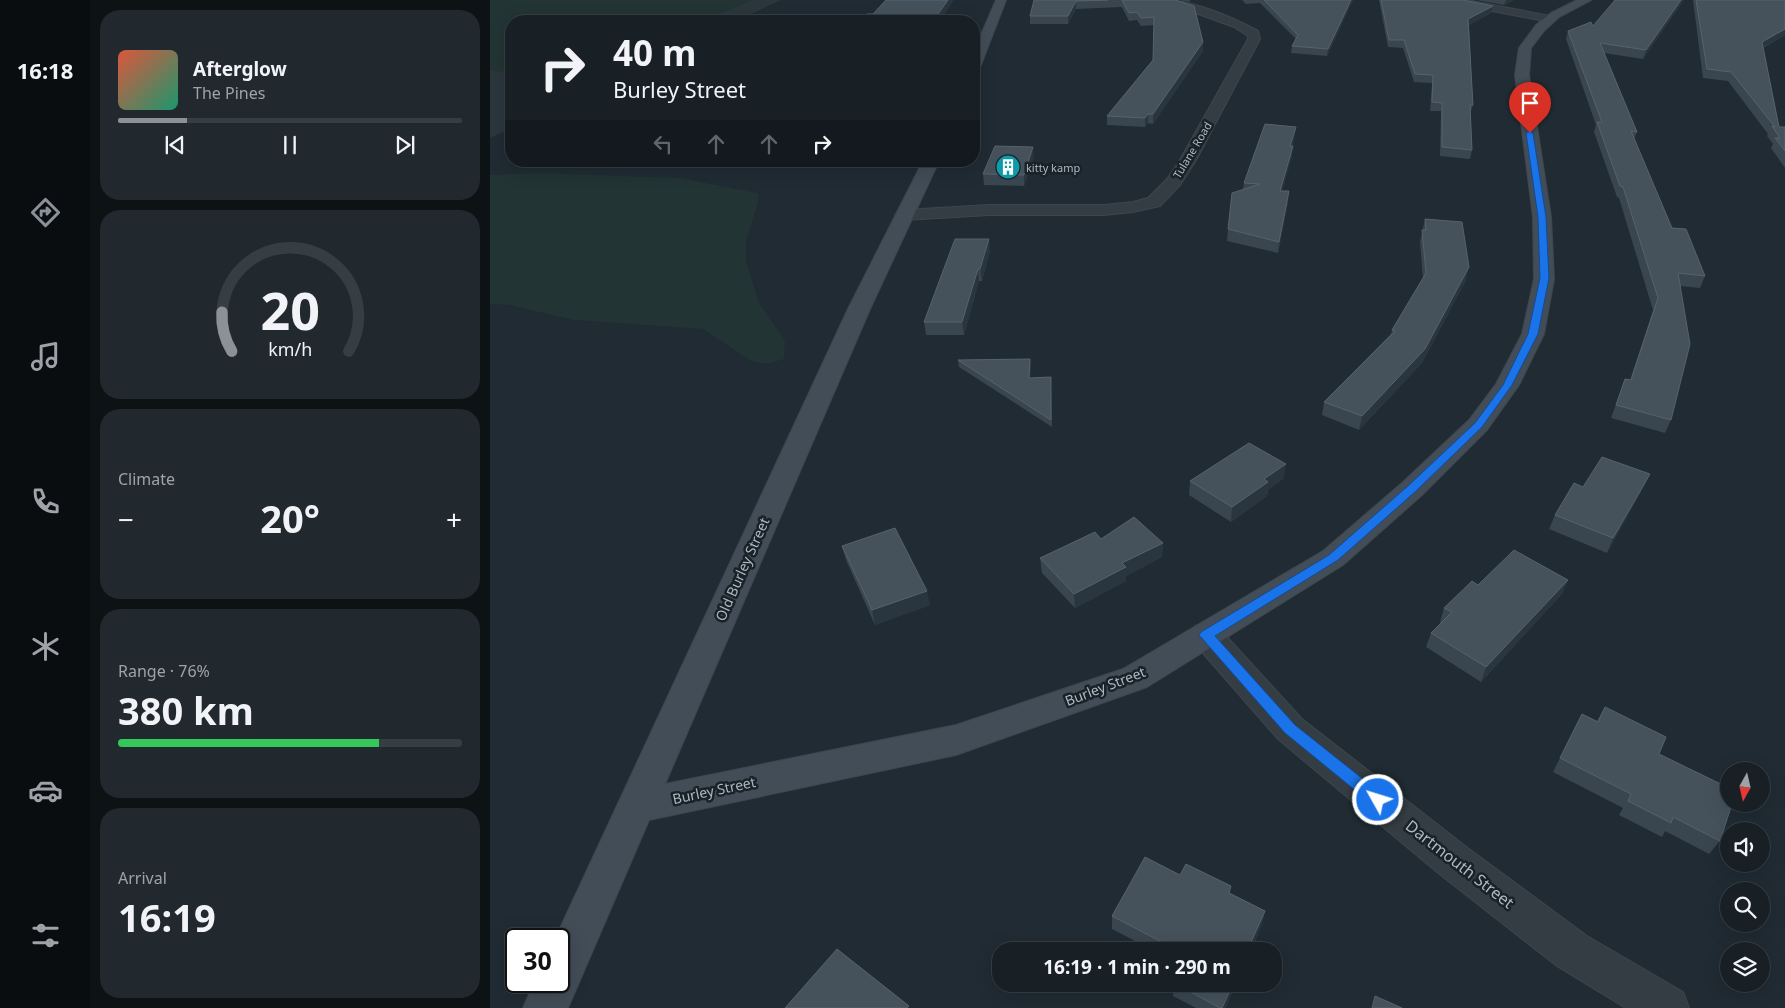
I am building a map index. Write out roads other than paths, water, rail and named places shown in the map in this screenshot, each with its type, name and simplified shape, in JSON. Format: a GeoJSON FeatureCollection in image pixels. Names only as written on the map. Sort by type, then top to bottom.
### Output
{"type":"FeatureCollection","features":[{"type":"Feature","properties":{"kind":"main road"},"geometry":{"type":"LineString","coordinates":[[980,51],[1001,0]]}},
{"type":"Feature","properties":{"kind":"main road","name":"Burley Street"},"geometry":{"type":"LineString","coordinates":[[636,806],[956,740],[1135,678],[1333,558],[1412,489],[1478,425],[1508,385],[1533,334],[1544,278],[1542,217],[1522,75],[1525,48],[1540,28],[1550,19],[1586,0]]}},
{"type":"Feature","properties":{"kind":"main road","name":"Old Burley Street"},"geometry":{"type":"LineString","coordinates":[[570,953],[859,308],[928,167]]}},
{"type":"Feature","properties":{"kind":"main road","name":"Old Burley Street"},"geometry":{"type":"LineString","coordinates":[[546,1008],[552,993]]}},
{"type":"Feature","properties":{"kind":"street","name":"Tulane Road"},"geometry":{"type":"LineString","coordinates":[[904,215],[989,210],[1104,210],[1133,207],[1154,202],[1174,181],[1188,160],[1254,39],[1254,34],[1243,28],[1169,0]]}},
{"type":"Feature","properties":{"kind":"street"},"geometry":{"type":"LineString","coordinates":[[1450,0],[1550,19]]}},
{"type":"Feature","properties":{"kind":"street","name":"Dartmouth Street"},"geometry":{"type":"LineString","coordinates":[[1206,635],[1290,729],[1451,859],[1572,951],[1667,1008]]}},
{"type":"Feature","properties":{"kind":"place","name":"kitty kamp"},"geometry":{"type":"Point","coordinates":[1008,167]}}]}
